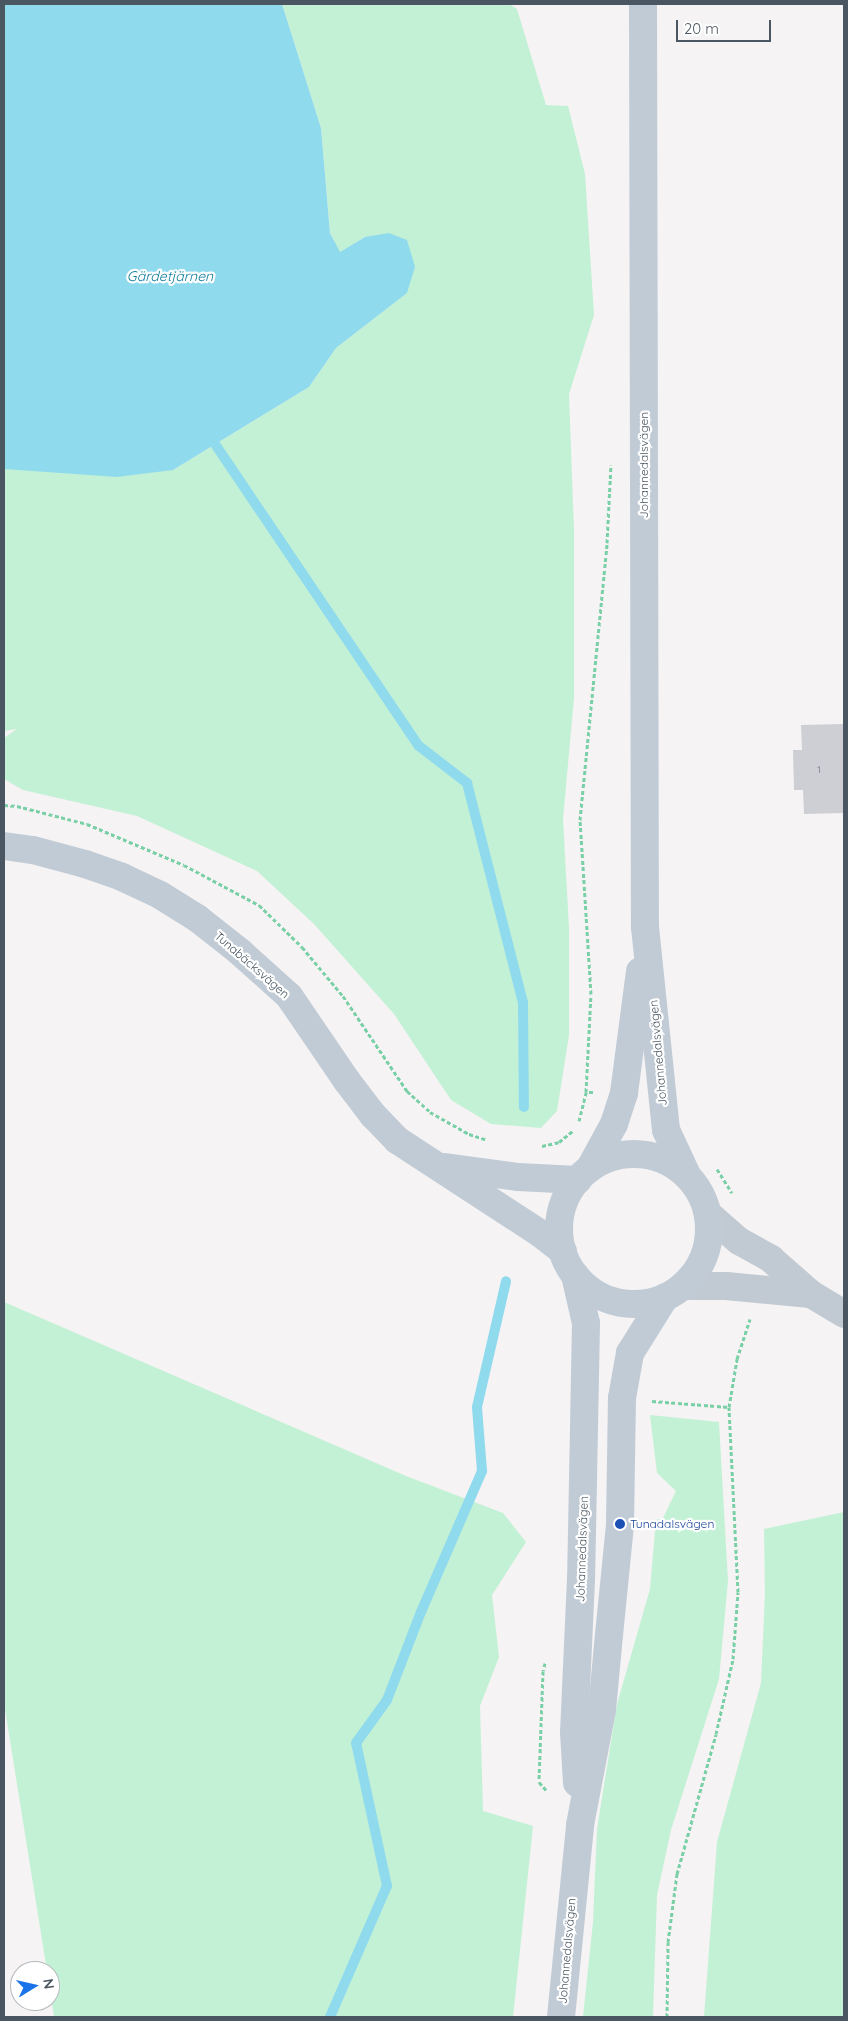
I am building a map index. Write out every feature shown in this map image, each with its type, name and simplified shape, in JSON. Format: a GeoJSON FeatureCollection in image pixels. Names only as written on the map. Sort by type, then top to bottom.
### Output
{"type":"FeatureCollection","features":[{"type":"Feature","properties":{"kind":"main road","name":"Johannedalsvägen"},"geometry":{"type":"LineString","coordinates":[[643,4],[645,927],[666,1130],[687,1175]]}},
{"type":"Feature","properties":{"kind":"main road","name":"Tunabäcksvägen"},"geometry":{"type":"LineString","coordinates":[[4,846],[33,850],[85,864],[122,877],[160,895],[197,918],[240,952],[289,996],[346,1081],[373,1115],[397,1140],[441,1167],[506,1213],[541,1234],[569,1263]]}},
{"type":"Feature","properties":{"kind":"main road","name":"Johannedalsvägen"},"geometry":{"type":"LineString","coordinates":[[584,1174],[614,1124],[624,1093],[645,927]]}},
{"type":"Feature","properties":{"kind":"main road"},"geometry":{"type":"LineString","coordinates":[[637,1154],[654,1156],[670,1163],[687,1175],[702,1198],[708,1214],[708,1240],[702,1261],[674,1292],[643,1303],[613,1300],[586,1286],[569,1263],[560,1222],[564,1204],[584,1174],[611,1157],[637,1154]]}},
{"type":"Feature","properties":{"kind":"main road","name":"Tunabäcksvägen"},"geometry":{"type":"LineString","coordinates":[[441,1167],[518,1177],[584,1174]]}},
{"type":"Feature","properties":{"kind":"main road","name":"Johannedalsvägen"},"geometry":{"type":"LineString","coordinates":[[569,1263],[586,1323],[581,1579],[574,1732],[580,1824]]}},
{"type":"Feature","properties":{"kind":"main road","name":"Johannedalsvägen"},"geometry":{"type":"LineString","coordinates":[[561,2017],[580,1824],[602,1710],[620,1524],[622,1398],[630,1353],[674,1292]]}},
{"type":"Feature","properties":{"kind":"street"},"geometry":{"type":"LineString","coordinates":[[708,1214],[739,1241],[771,1259],[811,1294],[844,1314]]}},
{"type":"Feature","properties":{"kind":"street"},"geometry":{"type":"LineString","coordinates":[[674,1292],[726,1286],[811,1294]]}},
{"type":"Feature","properties":{"kind":"green space"},"geometry":{"type":"Polygon","coordinates":[[[282,4],[509,4],[517,9],[546,105],[568,106],[585,174],[594,315],[569,394],[574,530],[574,698],[563,819],[569,928],[569,1035],[557,1111],[541,1128],[491,1124],[451,1100],[394,1014],[314,924],[257,871],[137,816],[23,790],[4,779],[4,738],[17,729],[4,731],[4,469],[173,470],[309,387],[336,348],[407,293],[365,237],[339,253],[330,232],[321,128],[282,4]]]}},
{"type":"Feature","properties":{"kind":"green space"},"geometry":{"type":"Polygon","coordinates":[[[4,1302],[406,1476],[503,1513],[526,1542],[492,1595],[499,1657],[480,1706],[483,1811],[533,1826],[513,2017],[54,2017],[53,2011],[60,2011],[60,1961],[45,1961],[4,1703],[4,1302]]]}},
{"type":"Feature","properties":{"kind":"green space"},"geometry":{"type":"Polygon","coordinates":[[[650,1415],[719,1422],[728,1581],[719,1679],[671,1830],[657,1895],[653,2017],[583,2017],[593,1922],[597,1829],[617,1704],[650,1589],[656,1520],[663,1518],[676,1491],[657,1473],[650,1415]]]}},
{"type":"Feature","properties":{"kind":"green space"},"geometry":{"type":"Polygon","coordinates":[[[844,1512],[844,2017],[704,2017],[717,1842],[761,1683],[765,1593],[764,1529],[844,1512]]]}},
{"type":"Feature","properties":{"kind":"water","name":"Gärdetjärnen"},"geometry":{"type":"Polygon","coordinates":[[[4,4],[282,4],[321,128],[330,233],[340,252],[365,237],[389,233],[407,240],[415,267],[407,293],[336,348],[309,387],[173,470],[117,477],[4,469],[4,4]]]}},
{"type":"Feature","properties":{"kind":"building"},"geometry":{"type":"Polygon","coordinates":[[[844,724],[844,813],[804,814],[803,790],[794,790],[793,750],[802,750],[801,725],[844,724]]]}},
{"type":"Feature","properties":{"kind":"waterway"},"geometry":{"type":"LineString","coordinates":[[215,444],[419,746],[467,783],[523,1002],[524,1107]]}},
{"type":"Feature","properties":{"kind":"waterway"},"geometry":{"type":"LineString","coordinates":[[330,2017],[387,1886],[356,1743],[387,1700],[421,1612],[482,1471],[477,1407],[506,1281]]}},
{"type":"Feature","properties":{"kind":"place","name":"Tunadalsvägen"},"geometry":{"type":"Point","coordinates":[620,1524]}}]}
